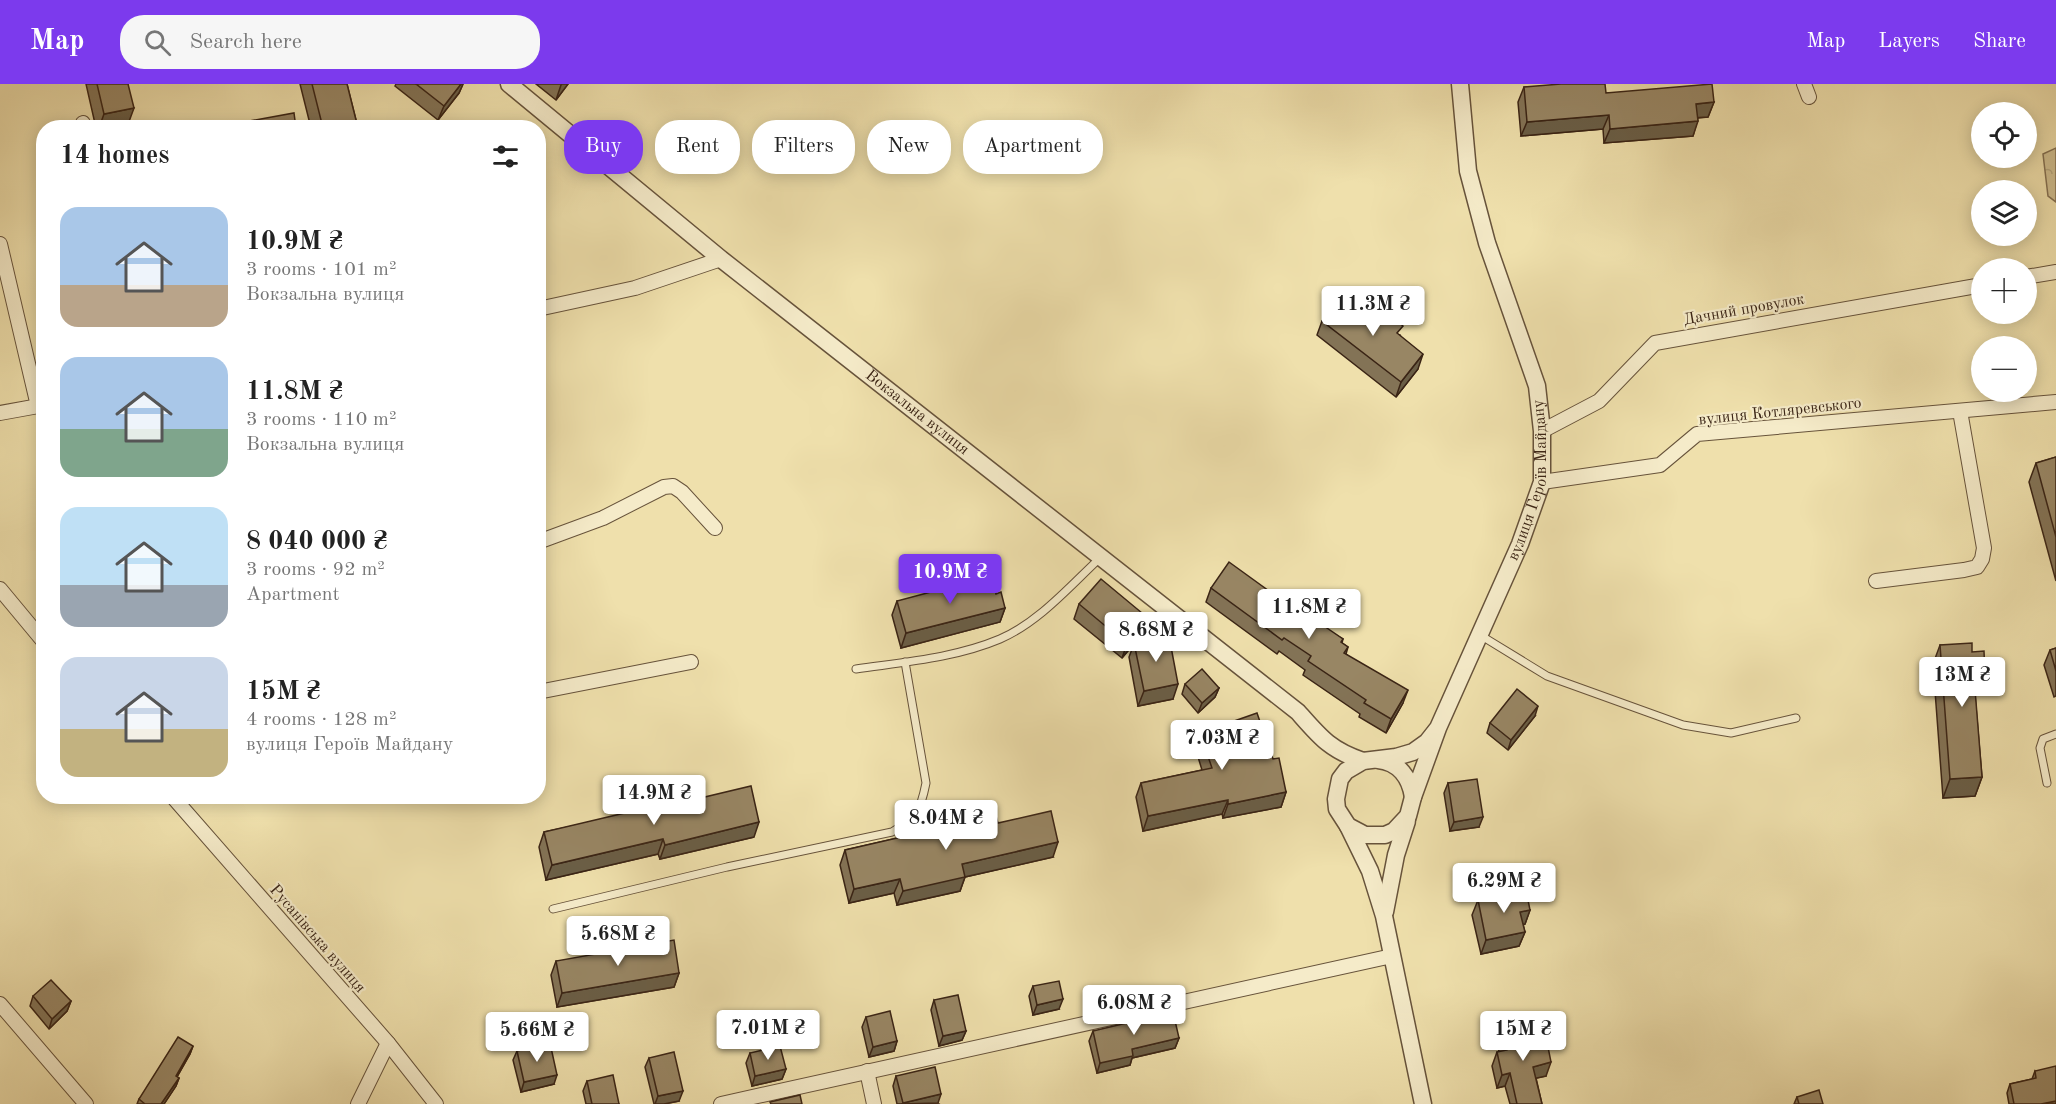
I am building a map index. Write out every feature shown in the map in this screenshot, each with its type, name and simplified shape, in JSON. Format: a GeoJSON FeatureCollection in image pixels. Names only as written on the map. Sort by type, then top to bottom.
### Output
{"type":"FeatureCollection","features":[{"type":"Feature","properties":{"kind":"street","name":"Вокзальна вулиця"},"geometry":{"type":"LineString","coordinates":[[509,84],[721,259],[1298,712],[1324,741],[1339,752],[1368,760]]}},
{"type":"Feature","properties":{"kind":"street","name":"вулиця Героїв Майдану"},"geometry":{"type":"LineString","coordinates":[[1384,916],[1396,855],[1413,797],[1438,728],[1520,544],[1542,482],[1542,431],[1537,386],[1487,243],[1468,171],[1460,84]]}},
{"type":"Feature","properties":{"kind":"street"},"geometry":{"type":"LineString","coordinates":[[0,244],[36,386]]}},
{"type":"Feature","properties":{"kind":"street"},"geometry":{"type":"LineString","coordinates":[[546,307],[635,288],[721,259]]}},
{"type":"Feature","properties":{"kind":"street"},"geometry":{"type":"LineString","coordinates":[[2037,275],[2056,272]]}},
{"type":"Feature","properties":{"kind":"street","name":"Дачний провулок"},"geometry":{"type":"LineString","coordinates":[[1542,431],[1599,401],[1655,343],[1971,287]]}},
{"type":"Feature","properties":{"kind":"street","name":"вулиця Котляревського"},"geometry":{"type":"LineString","coordinates":[[1542,482],[1660,465],[1697,434],[2056,402]]}},
{"type":"Feature","properties":{"kind":"street"},"geometry":{"type":"LineString","coordinates":[[0,413],[36,407]]}},
{"type":"Feature","properties":{"kind":"street"},"geometry":{"type":"LineString","coordinates":[[1876,581],[1964,570],[1977,567],[1982,559],[1984,548],[1960,411]]}},
{"type":"Feature","properties":{"kind":"street"},"geometry":{"type":"LineString","coordinates":[[546,539],[603,519],[664,488],[673,486],[682,492],[715,528]]}},
{"type":"Feature","properties":{"kind":"street"},"geometry":{"type":"LineString","coordinates":[[0,589],[36,632]]}},
{"type":"Feature","properties":{"kind":"street"},"geometry":{"type":"LineString","coordinates":[[546,690],[691,662]]}},
{"type":"Feature","properties":{"kind":"street","name":"вулиця Героїв Майдану"},"geometry":{"type":"LineString","coordinates":[[1368,760],[1396,757],[1413,752],[1427,742],[1438,728]]}},
{"type":"Feature","properties":{"kind":"street","name":"Вокзальна вулиця"},"geometry":{"type":"LineString","coordinates":[[1324,741],[1332,761],[1337,789]]}},
{"type":"Feature","properties":{"kind":"street"},"geometry":{"type":"LineString","coordinates":[[1337,789],[1346,771],[1368,760],[1383,760],[1401,770],[1407,778],[1413,797]]}},
{"type":"Feature","properties":{"kind":"street","name":"вулиця Героїв Майдану"},"geometry":{"type":"LineString","coordinates":[[1337,789],[1337,809],[1370,871],[1384,916],[1423,1104]]}},
{"type":"Feature","properties":{"kind":"street","name":"Русанівська вулиця"},"geometry":{"type":"LineString","coordinates":[[179,804],[388,1043],[436,1104]]}},
{"type":"Feature","properties":{"kind":"street"},"geometry":{"type":"LineString","coordinates":[[1348,826],[1365,835],[1385,835],[1394,831],[1408,816]]}},
{"type":"Feature","properties":{"kind":"street"},"geometry":{"type":"LineString","coordinates":[[721,1104],[1392,956]]}},
{"type":"Feature","properties":{"kind":"street"},"geometry":{"type":"LineString","coordinates":[[0,1004],[86,1104]]}},
{"type":"Feature","properties":{"kind":"street"},"geometry":{"type":"LineString","coordinates":[[358,1104],[388,1043]]}},
{"type":"Feature","properties":{"kind":"street"},"geometry":{"type":"LineString","coordinates":[[867,1071],[874,1104]]}},
{"type":"Feature","properties":{"kind":"lane"},"geometry":{"type":"LineString","coordinates":[[856,669],[955,654],[1000,639],[1027,623],[1060,597],[1100,558]]}},
{"type":"Feature","properties":{"kind":"lane"},"geometry":{"type":"LineString","coordinates":[[1480,635],[1547,676],[1683,725],[1731,733],[1796,718]]}},
{"type":"Feature","properties":{"kind":"lane"},"geometry":{"type":"LineString","coordinates":[[553,909],[727,867],[892,832],[913,819],[922,802],[926,783],[905,662]]}},
{"type":"Feature","properties":{"kind":"lane"},"geometry":{"type":"LineString","coordinates":[[2047,783],[2040,748],[2041,742],[2047,736],[2056,734]]}},
{"type":"Feature","properties":{"kind":"green space"},"geometry":{"type":"Polygon","coordinates":[[[2056,148],[2056,202],[2048,196],[2043,154],[2056,148]]]}},
{"type":"Feature","properties":{"kind":"building"},"geometry":{"type":"Polygon","coordinates":[[[97,84],[128,84],[134,108],[104,114],[97,84]]]}},
{"type":"Feature","properties":{"kind":"building"},"geometry":{"type":"Polygon","coordinates":[[[312,84],[347,84],[356,120],[321,120],[312,84]]]}},
{"type":"Feature","properties":{"kind":"building"},"geometry":{"type":"Polygon","coordinates":[[[416,84],[461,84],[444,106],[416,84]]]}},
{"type":"Feature","properties":{"kind":"building"},"geometry":{"type":"Polygon","coordinates":[[[1605,84],[1606,93],[1712,84],[1714,102],[1696,104],[1698,121],[1610,129],[1609,115],[1527,122],[1524,87],[1605,84]]]}},
{"type":"Feature","properties":{"kind":"building"},"geometry":{"type":"Polygon","coordinates":[[[294,113],[295,120],[255,120],[294,113]]]}},
{"type":"Feature","properties":{"kind":"building"},"geometry":{"type":"Polygon","coordinates":[[[1344,292],[1386,324],[1392,317],[1403,326],[1397,333],[1423,354],[1401,382],[1322,321],[1344,292]]]}},
{"type":"Feature","properties":{"kind":"building"},"geometry":{"type":"Polygon","coordinates":[[[2056,457],[2056,537],[2036,463],[2056,457]]]}},
{"type":"Feature","properties":{"kind":"building"},"geometry":{"type":"Polygon","coordinates":[[[1229,562],[1316,625],[1318,622],[1343,639],[1341,642],[1348,647],[1344,653],[1408,690],[1391,719],[1364,703],[1366,700],[1308,661],[1311,656],[1284,638],[1282,640],[1211,588],[1229,562]]]}},
{"type":"Feature","properties":{"kind":"building"},"geometry":{"type":"Polygon","coordinates":[[[991,576],[996,594],[1001,592],[1005,608],[906,633],[897,601],[991,576]]]}},
{"type":"Feature","properties":{"kind":"building"},"geometry":{"type":"Polygon","coordinates":[[[1101,579],[1148,618],[1127,644],[1079,604],[1101,579]]]}},
{"type":"Feature","properties":{"kind":"building"},"geometry":{"type":"Polygon","coordinates":[[[1169,636],[1178,684],[1144,691],[1134,643],[1169,636]]]}},
{"type":"Feature","properties":{"kind":"building"},"geometry":{"type":"Polygon","coordinates":[[[1972,643],[1972,652],[1984,651],[1985,676],[1974,677],[1982,777],[1950,779],[1940,645],[1972,643]]]}},
{"type":"Feature","properties":{"kind":"building"},"geometry":{"type":"Polygon","coordinates":[[[2056,648],[2056,671],[2050,650],[2056,648]]]}},
{"type":"Feature","properties":{"kind":"building"},"geometry":{"type":"Polygon","coordinates":[[[1202,669],[1219,688],[1202,703],[1185,684],[1202,669]]]}},
{"type":"Feature","properties":{"kind":"building"},"geometry":{"type":"Polygon","coordinates":[[[1517,689],[1538,706],[1511,740],[1490,723],[1517,689]]]}},
{"type":"Feature","properties":{"kind":"building"},"geometry":{"type":"Polygon","coordinates":[[[1257,713],[1273,759],[1279,758],[1286,792],[1228,804],[1228,800],[1148,816],[1141,783],[1212,768],[1200,733],[1257,713]]]}},
{"type":"Feature","properties":{"kind":"building"},"geometry":{"type":"Polygon","coordinates":[[[1477,779],[1483,817],[1454,822],[1448,783],[1477,779]]]}},
{"type":"Feature","properties":{"kind":"building"},"geometry":{"type":"Polygon","coordinates":[[[751,786],[759,822],[665,845],[663,839],[552,865],[544,832],[751,786]]]}},
{"type":"Feature","properties":{"kind":"building"},"geometry":{"type":"Polygon","coordinates":[[[1051,811],[1058,842],[962,864],[965,877],[903,891],[900,879],[854,889],[845,850],[941,828],[940,822],[956,819],[957,825],[996,816],[998,823],[1051,811]]]}},
{"type":"Feature","properties":{"kind":"building"},"geometry":{"type":"Polygon","coordinates":[[[1526,890],[1530,910],[1520,912],[1525,932],[1486,940],[1478,900],[1526,890]]]}},
{"type":"Feature","properties":{"kind":"building"},"geometry":{"type":"Polygon","coordinates":[[[674,940],[679,973],[562,993],[556,961],[674,940]]]}},
{"type":"Feature","properties":{"kind":"building"},"geometry":{"type":"Polygon","coordinates":[[[51,980],[71,1001],[52,1019],[33,996],[51,980]]]}},
{"type":"Feature","properties":{"kind":"building"},"geometry":{"type":"Polygon","coordinates":[[[1059,981],[1063,999],[1037,1005],[1033,986],[1059,981]]]}},
{"type":"Feature","properties":{"kind":"building"},"geometry":{"type":"Polygon","coordinates":[[[958,995],[966,1031],[943,1036],[934,1000],[958,995]]]}},
{"type":"Feature","properties":{"kind":"building"},"geometry":{"type":"Polygon","coordinates":[[[890,1011],[897,1041],[873,1047],[866,1017],[890,1011]]]}},
{"type":"Feature","properties":{"kind":"building"},"geometry":{"type":"Polygon","coordinates":[[[1173,1012],[1179,1038],[1132,1049],[1133,1056],[1100,1063],[1093,1031],[1173,1012]]]}},
{"type":"Feature","properties":{"kind":"building"},"geometry":{"type":"Polygon","coordinates":[[[1526,1022],[1529,1037],[1537,1036],[1540,1049],[1548,1047],[1551,1062],[1533,1067],[1542,1104],[1517,1104],[1510,1073],[1502,1075],[1497,1052],[1507,1050],[1502,1028],[1526,1022]]]}},
{"type":"Feature","properties":{"kind":"building"},"geometry":{"type":"Polygon","coordinates":[[[178,1037],[193,1046],[176,1076],[179,1078],[161,1104],[145,1104],[139,1099],[178,1037]]]}},
{"type":"Feature","properties":{"kind":"building"},"geometry":{"type":"Polygon","coordinates":[[[550,1043],[557,1075],[524,1082],[517,1051],[550,1043]]]}},
{"type":"Feature","properties":{"kind":"building"},"geometry":{"type":"Polygon","coordinates":[[[780,1046],[786,1069],[755,1076],[750,1053],[780,1046]]]}},
{"type":"Feature","properties":{"kind":"building"},"geometry":{"type":"Polygon","coordinates":[[[674,1052],[683,1091],[658,1096],[649,1058],[674,1052]]]}},
{"type":"Feature","properties":{"kind":"building"},"geometry":{"type":"Polygon","coordinates":[[[2056,1066],[2056,1101],[2041,1104],[2014,1104],[2010,1084],[2036,1078],[2035,1071],[2056,1066]]]}},
{"type":"Feature","properties":{"kind":"building"},"geometry":{"type":"Polygon","coordinates":[[[935,1067],[941,1094],[903,1103],[896,1076],[935,1067]]]}},
{"type":"Feature","properties":{"kind":"building"},"geometry":{"type":"Polygon","coordinates":[[[613,1075],[619,1104],[592,1104],[587,1081],[613,1075]]]}},
{"type":"Feature","properties":{"kind":"building"},"geometry":{"type":"Polygon","coordinates":[[[1819,1090],[1823,1104],[1799,1104],[1797,1097],[1819,1090]]]}},
{"type":"Feature","properties":{"kind":"building"},"geometry":{"type":"Polygon","coordinates":[[[800,1095],[802,1104],[771,1104],[770,1102],[800,1095]]]}}]}
